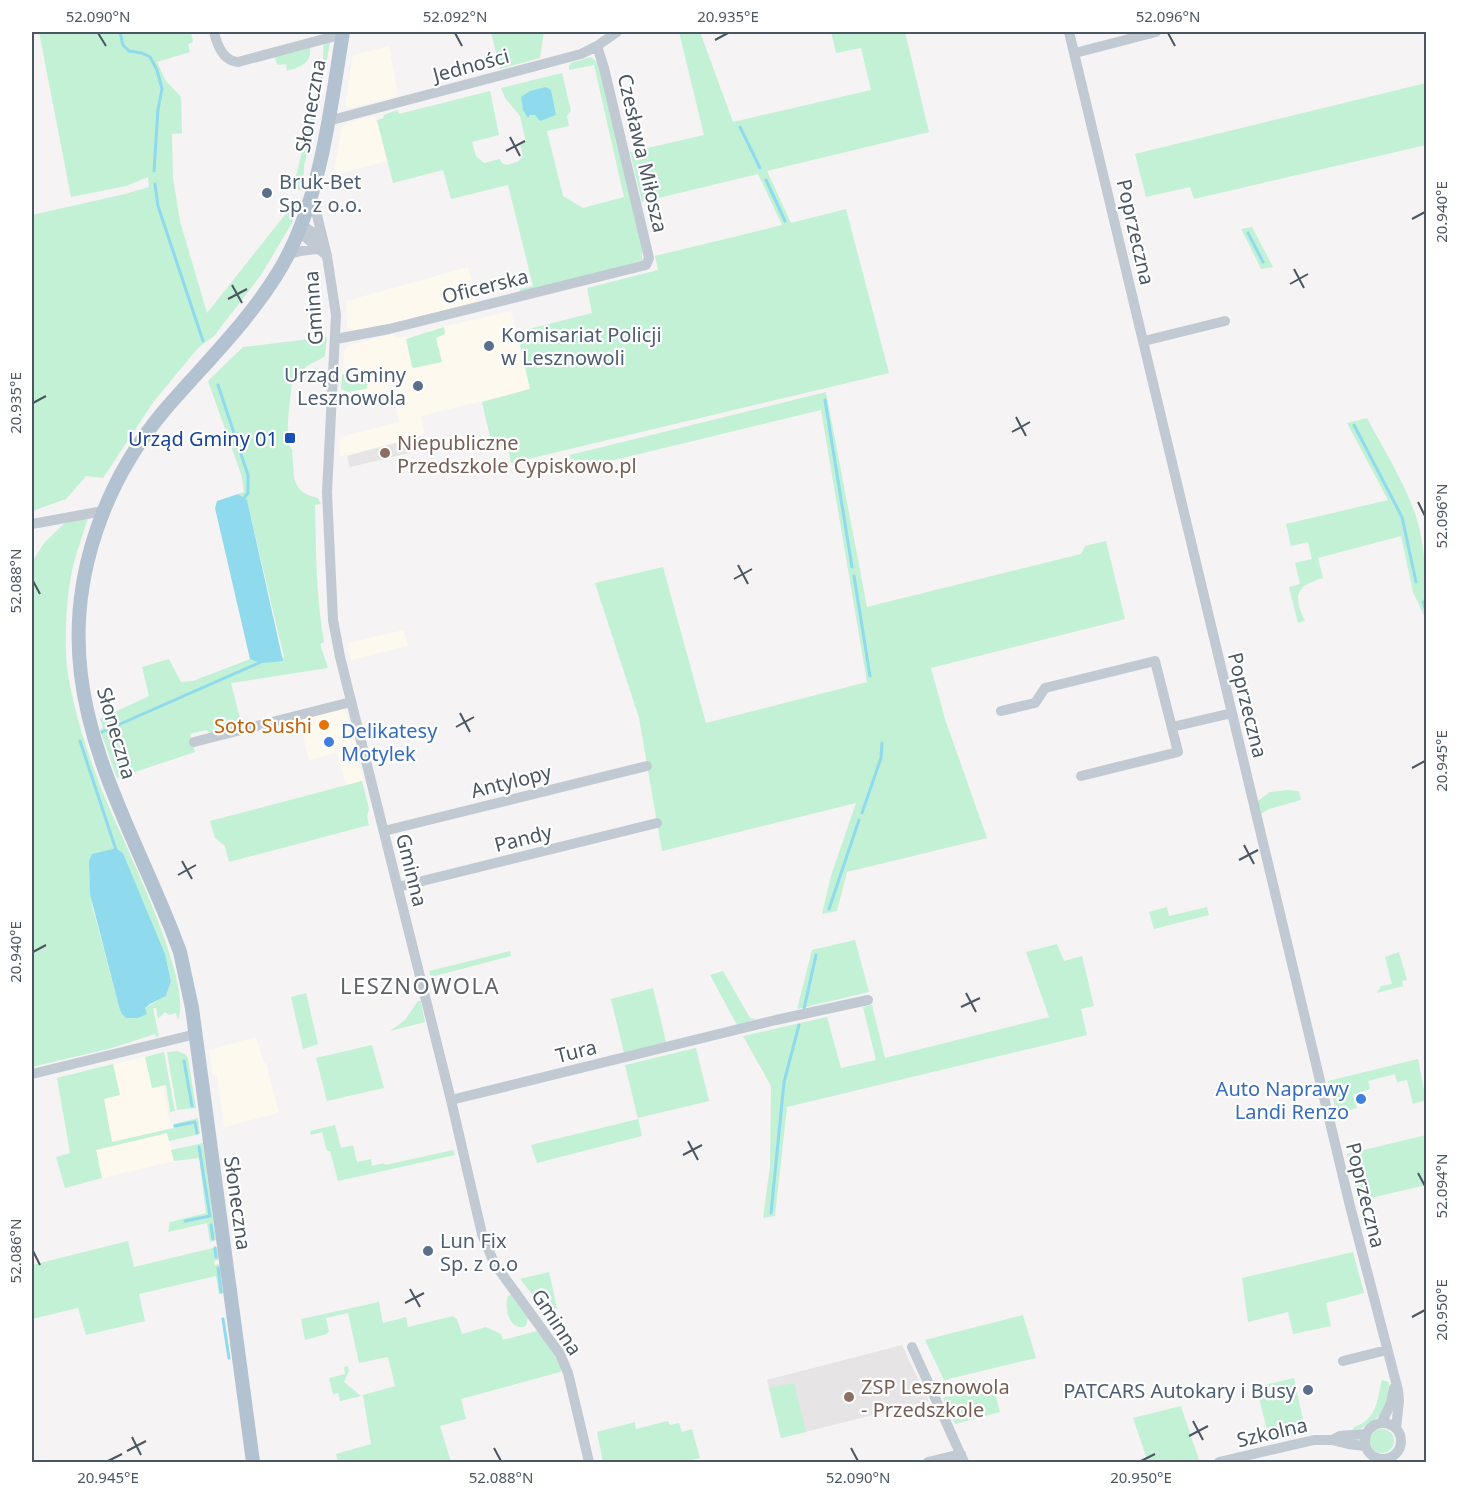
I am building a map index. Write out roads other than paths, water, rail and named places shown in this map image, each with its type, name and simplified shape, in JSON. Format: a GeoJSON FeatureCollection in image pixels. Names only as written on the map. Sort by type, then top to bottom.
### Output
{"type":"FeatureCollection","features":[{"type":"Feature","properties":{"kind":"main road","name":"Słoneczna"},"geometry":{"type":"LineString","coordinates":[[253,1462],[196,1034],[180,952],[103,766],[91,730],[84,696],[79,651],[81,599],[87,562],[117,480],[140,443],[164,412],[255,308],[288,255],[312,194],[328,121],[343,33]]}},
{"type":"Feature","properties":{"kind":"street"},"geometry":{"type":"LineString","coordinates":[[214,32],[218,45],[232,62],[320,35],[343,33]]}},
{"type":"Feature","properties":{"kind":"street","name":"Jedności"},"geometry":{"type":"LineString","coordinates":[[328,121],[567,58],[597,46],[617,32]]}},
{"type":"Feature","properties":{"kind":"street","name":"Poprzeczna"},"geometry":{"type":"LineString","coordinates":[[1070,32],[1350,1206],[1399,1395],[1396,1428]]}},
{"type":"Feature","properties":{"kind":"street"},"geometry":{"type":"LineString","coordinates":[[1075,53],[1156,32]]}},
{"type":"Feature","properties":{"kind":"street","name":"Czesława Miłosza"},"geometry":{"type":"LineString","coordinates":[[597,46],[649,258],[643,267]]}},
{"type":"Feature","properties":{"kind":"street","name":"Gminna"},"geometry":{"type":"LineString","coordinates":[[312,194],[323,239],[336,315],[327,477],[333,620],[351,702],[485,1242],[499,1270],[560,1354],[570,1381],[589,1462]]}},
{"type":"Feature","properties":{"kind":"street"},"geometry":{"type":"LineString","coordinates":[[300,228],[306,228],[323,239]]}},
{"type":"Feature","properties":{"kind":"street","name":"Gminna"},"geometry":{"type":"LineString","coordinates":[[300,228],[303,236],[324,252]]}},
{"type":"Feature","properties":{"kind":"street","name":"Gminna"},"geometry":{"type":"LineString","coordinates":[[288,255],[300,251],[324,252]]}},
{"type":"Feature","properties":{"kind":"street","name":"Oficerska"},"geometry":{"type":"LineString","coordinates":[[336,339],[389,329],[643,267]]}},
{"type":"Feature","properties":{"kind":"street"},"geometry":{"type":"LineString","coordinates":[[1144,341],[1225,321]]}},
{"type":"Feature","properties":{"kind":"street"},"geometry":{"type":"LineString","coordinates":[[32,524],[104,511]]}},
{"type":"Feature","properties":{"kind":"street"},"geometry":{"type":"LineString","coordinates":[[1001,711],[1035,703],[1045,688],[1155,661],[1178,752],[1081,776]]}},
{"type":"Feature","properties":{"kind":"street"},"geometry":{"type":"LineString","coordinates":[[194,742],[351,702]]}},
{"type":"Feature","properties":{"kind":"street"},"geometry":{"type":"LineString","coordinates":[[1172,727],[1232,713]]}},
{"type":"Feature","properties":{"kind":"street","name":"Antylopy"},"geometry":{"type":"LineString","coordinates":[[384,831],[647,766]]}},
{"type":"Feature","properties":{"kind":"street","name":"Pandy"},"geometry":{"type":"LineString","coordinates":[[398,887],[657,824]]}},
{"type":"Feature","properties":{"kind":"street","name":"Tura"},"geometry":{"type":"LineString","coordinates":[[451,1100],[776,1020],[868,1000]]}},
{"type":"Feature","properties":{"kind":"street"},"geometry":{"type":"LineString","coordinates":[[32,1074],[196,1034]]}},
{"type":"Feature","properties":{"kind":"street"},"geometry":{"type":"LineString","coordinates":[[912,1347],[963,1458],[928,1462]]}},
{"type":"Feature","properties":{"kind":"street"},"geometry":{"type":"LineString","coordinates":[[1343,1361],[1387,1350]]}},
{"type":"Feature","properties":{"kind":"street"},"geometry":{"type":"LineString","coordinates":[[1382,1422],[1395,1386]]}},
{"type":"Feature","properties":{"kind":"street"},"geometry":{"type":"LineString","coordinates":[[1382,1422],[1396,1428],[1400,1435],[1401,1446],[1387,1460],[1371,1454],[1365,1446],[1365,1434],[1375,1424],[1382,1422]]}},
{"type":"Feature","properties":{"kind":"street","name":"Szkolna"},"geometry":{"type":"LineString","coordinates":[[1332,1440],[1340,1436],[1365,1434]]}},
{"type":"Feature","properties":{"kind":"street","name":"Szkolna"},"geometry":{"type":"LineString","coordinates":[[1219,1462],[1314,1440],[1332,1440],[1365,1446]]}},
{"type":"Feature","properties":{"kind":"water"},"geometry":{"type":"Polygon","coordinates":[[[546,87],[551,90],[556,115],[540,121],[535,115],[530,115],[528,118],[523,110],[521,97],[530,91],[546,87]]]}},
{"type":"Feature","properties":{"kind":"water"},"geometry":{"type":"Polygon","coordinates":[[[238,494],[247,500],[283,661],[262,663],[250,659],[215,508],[217,501],[238,494]]]}},
{"type":"Feature","properties":{"kind":"water"},"geometry":{"type":"Polygon","coordinates":[[[116,848],[123,853],[165,954],[171,981],[166,996],[150,1004],[145,1008],[147,1014],[138,1018],[126,1018],[119,1007],[90,894],[89,861],[92,854],[116,848]]]}},
{"type":"Feature","properties":{"kind":"waterway"},"geometry":{"type":"LineString","coordinates":[[120,32],[123,45],[129,51],[150,57],[157,70],[162,89],[158,109],[154,171]]}},
{"type":"Feature","properties":{"kind":"waterway"},"geometry":{"type":"LineString","coordinates":[[740,127],[760,168]]}},
{"type":"Feature","properties":{"kind":"waterway"},"geometry":{"type":"LineString","coordinates":[[766,180],[785,221]]}},
{"type":"Feature","properties":{"kind":"waterway"},"geometry":{"type":"LineString","coordinates":[[155,184],[158,206],[203,341]]}},
{"type":"Feature","properties":{"kind":"waterway"},"geometry":{"type":"LineString","coordinates":[[1248,233],[1263,262]]}},
{"type":"Feature","properties":{"kind":"waterway"},"geometry":{"type":"LineString","coordinates":[[218,385],[248,475],[248,493],[244,498]]}},
{"type":"Feature","properties":{"kind":"waterway"},"geometry":{"type":"LineString","coordinates":[[825,400],[852,567]]}},
{"type":"Feature","properties":{"kind":"waterway"},"geometry":{"type":"LineString","coordinates":[[1354,425],[1402,517],[1416,582]]}},
{"type":"Feature","properties":{"kind":"waterway"},"geometry":{"type":"LineString","coordinates":[[854,576],[870,676]]}},
{"type":"Feature","properties":{"kind":"waterway"},"geometry":{"type":"LineString","coordinates":[[1423,602],[1426,611]]}},
{"type":"Feature","properties":{"kind":"waterway"},"geometry":{"type":"LineString","coordinates":[[102,732],[261,662]]}},
{"type":"Feature","properties":{"kind":"waterway"},"geometry":{"type":"LineString","coordinates":[[80,741],[116,850]]}},
{"type":"Feature","properties":{"kind":"waterway"},"geometry":{"type":"LineString","coordinates":[[862,813],[881,758],[882,743]]}},
{"type":"Feature","properties":{"kind":"waterway"},"geometry":{"type":"LineString","coordinates":[[829,909],[859,820]]}},
{"type":"Feature","properties":{"kind":"waterway"},"geometry":{"type":"LineString","coordinates":[[804,1009],[816,955]]}},
{"type":"Feature","properties":{"kind":"waterway"},"geometry":{"type":"LineString","coordinates":[[771,1213],[784,1082],[799,1025]]}},
{"type":"Feature","properties":{"kind":"waterway"},"geometry":{"type":"LineString","coordinates":[[184,1061],[192,1106]]}},
{"type":"Feature","properties":{"kind":"waterway"},"geometry":{"type":"LineString","coordinates":[[175,1126],[195,1122],[197,1133]]}},
{"type":"Feature","properties":{"kind":"waterway"},"geometry":{"type":"LineString","coordinates":[[185,1221],[210,1216],[199,1147]]}},
{"type":"Feature","properties":{"kind":"waterway"},"geometry":{"type":"LineString","coordinates":[[211,1225],[213,1239]]}},
{"type":"Feature","properties":{"kind":"waterway"},"geometry":{"type":"LineString","coordinates":[[215,1248],[216,1257]]}},
{"type":"Feature","properties":{"kind":"waterway"},"geometry":{"type":"LineString","coordinates":[[218,1268],[221,1292]]}},
{"type":"Feature","properties":{"kind":"waterway"},"geometry":{"type":"LineString","coordinates":[[223,1319],[229,1358]]}},
{"type":"Feature","properties":{"kind":"place","name":"Bruk-Bet Sp. z o.o."},"geometry":{"type":"Point","coordinates":[267,193]}},
{"type":"Feature","properties":{"kind":"place","name":"Komisariat Policji w Lesznowoli"},"geometry":{"type":"Point","coordinates":[489,346]}},
{"type":"Feature","properties":{"kind":"place","name":"Urząd Gminy Lesznowola"},"geometry":{"type":"Point","coordinates":[418,386]}},
{"type":"Feature","properties":{"kind":"place","name":"Urząd Gminy 01"},"geometry":{"type":"Point","coordinates":[290,438]}},
{"type":"Feature","properties":{"kind":"place","name":"Niepubliczne Przedszkole Cypiskowo.pl"},"geometry":{"type":"Point","coordinates":[385,453]}},
{"type":"Feature","properties":{"kind":"place","name":"Soto Sushi"},"geometry":{"type":"Point","coordinates":[324,725]}},
{"type":"Feature","properties":{"kind":"place","name":"Delikatesy Motylek"},"geometry":{"type":"Point","coordinates":[329,742]}},
{"type":"Feature","properties":{"kind":"place","name":"Auto Naprawy Landi Renzo"},"geometry":{"type":"Point","coordinates":[1361,1099]}},
{"type":"Feature","properties":{"kind":"place","name":"Lun Fix Sp. z o.o"},"geometry":{"type":"Point","coordinates":[428,1251]}},
{"type":"Feature","properties":{"kind":"place","name":"PATCARS Autokary i Busy"},"geometry":{"type":"Point","coordinates":[1308,1390]}},
{"type":"Feature","properties":{"kind":"place","name":"ZSP Lesznowola - Przedszkole"},"geometry":{"type":"Point","coordinates":[849,1397]}},
{"type":"Feature","properties":{"kind":"district","name":"LESZNOWOLA"},"geometry":{"type":"Point","coordinates":[420,985]}}]}
